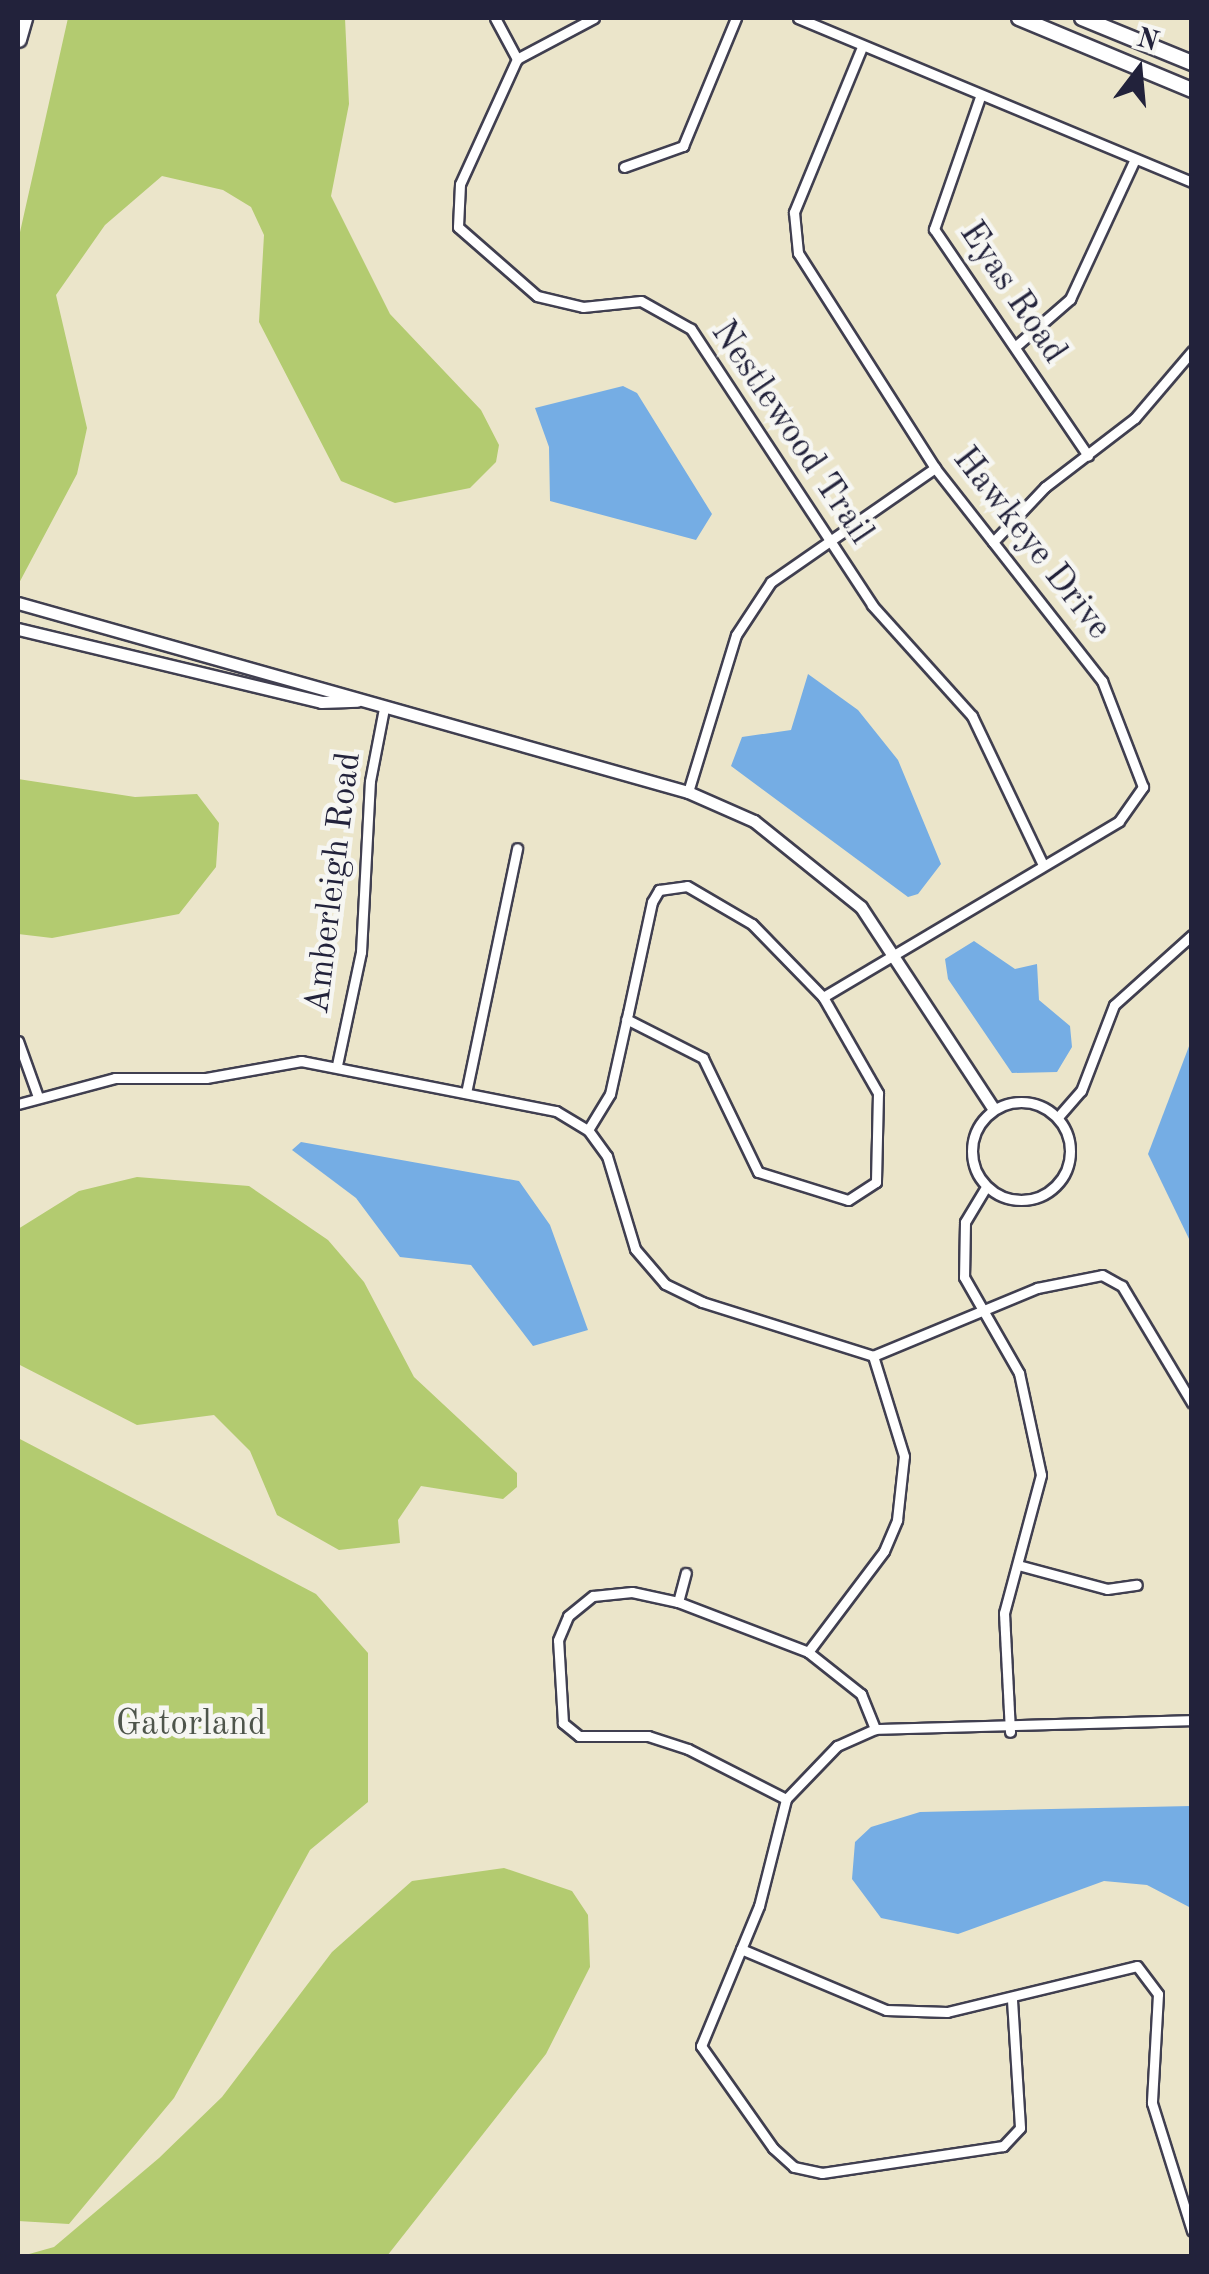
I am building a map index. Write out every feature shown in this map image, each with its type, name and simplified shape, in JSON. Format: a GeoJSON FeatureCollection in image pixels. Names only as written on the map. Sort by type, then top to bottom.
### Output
{"type":"FeatureCollection","features":[{"type":"Feature","properties":{"kind":"main road"},"geometry":{"type":"LineString","coordinates":[[18,40],[24,18]]}},
{"type":"Feature","properties":{"kind":"main road"},"geometry":{"type":"LineString","coordinates":[[1019,18],[1192,90]]}},
{"type":"Feature","properties":{"kind":"main road"},"geometry":{"type":"LineString","coordinates":[[1082,18],[1192,63]]}},
{"type":"Feature","properties":{"kind":"street"},"geometry":{"type":"LineString","coordinates":[[495,18],[517,59],[594,18]]}},
{"type":"Feature","properties":{"kind":"street"},"geometry":{"type":"LineString","coordinates":[[624,167],[684,146],[736,18]]}},
{"type":"Feature","properties":{"kind":"street"},"geometry":{"type":"LineString","coordinates":[[827,30],[832,18]]}},
{"type":"Feature","properties":{"kind":"street"},"geometry":{"type":"LineString","coordinates":[[804,19],[862,47],[1192,182]]}},
{"type":"Feature","properties":{"kind":"street","name":"Hawkeye Drive"},"geometry":{"type":"LineString","coordinates":[[824,998],[894,947],[1118,820],[1143,788],[1102,681],[935,468],[798,252],[794,212],[862,47]]}},
{"type":"Feature","properties":{"kind":"street","name":"Nestlewood Trail"},"geometry":{"type":"LineString","coordinates":[[517,59],[460,184],[458,227],[538,296],[583,307],[641,300],[691,329],[872,605],[972,716],[1042,865]]}},
{"type":"Feature","properties":{"kind":"street","name":"Eyas Road"},"geometry":{"type":"LineString","coordinates":[[980,96],[934,229],[1088,456]]}},
{"type":"Feature","properties":{"kind":"street"},"geometry":{"type":"LineString","coordinates":[[1016,346],[1070,299],[1135,159]]}},
{"type":"Feature","properties":{"kind":"street"},"geometry":{"type":"LineString","coordinates":[[994,542],[1088,456],[1192,351]]}},
{"type":"Feature","properties":{"kind":"street"},"geometry":{"type":"LineString","coordinates":[[688,792],[736,635],[772,582],[828,539],[935,468]]}},
{"type":"Feature","properties":{"kind":"street"},"geometry":{"type":"LineString","coordinates":[[18,603],[688,792],[814,863],[894,947],[993,1108]]}},
{"type":"Feature","properties":{"kind":"street"},"geometry":{"type":"LineString","coordinates":[[18,629],[322,702],[362,701]]}},
{"type":"Feature","properties":{"kind":"street","name":"Amberleigh Road"},"geometry":{"type":"LineString","coordinates":[[337,1065],[364,922],[366,780],[384,708]]}},
{"type":"Feature","properties":{"kind":"street"},"geometry":{"type":"LineString","coordinates":[[466,1093],[517,848]]}},
{"type":"Feature","properties":{"kind":"street"},"geometry":{"type":"LineString","coordinates":[[588,1130],[610,1094],[626,1019],[652,902],[672,884],[752,924],[824,998],[884,1116],[876,1182],[862,1198],[758,1172],[703,1058],[626,1019]]}},
{"type":"Feature","properties":{"kind":"street"},"geometry":{"type":"LineString","coordinates":[[1058,1118],[1081,1091],[1114,1004],[1192,935]]}},
{"type":"Feature","properties":{"kind":"street"},"geometry":{"type":"LineString","coordinates":[[18,1041],[38,1096]]}},
{"type":"Feature","properties":{"kind":"street"},"geometry":{"type":"LineString","coordinates":[[18,1104],[115,1078],[337,1065],[556,1112],[588,1130],[607,1156],[636,1249],[665,1284],[872,1356],[986,1313],[1037,1288],[1102,1275],[1122,1286],[1192,1404]]}},
{"type":"Feature","properties":{"kind":"street"},"geometry":{"type":"LineString","coordinates":[[986,1187],[1026,1200],[1052,1189],[1070,1159],[1058,1118],[1023,1101],[993,1108],[972,1138],[986,1187],[960,1248],[1036,1422],[1041,1475],[1004,1613],[1010,1732]]}},
{"type":"Feature","properties":{"kind":"street"},"geometry":{"type":"LineString","coordinates":[[808,1652],[884,1552],[897,1520],[904,1456],[872,1356]]}},
{"type":"Feature","properties":{"kind":"street"},"geometry":{"type":"LineString","coordinates":[[1018,1565],[1106,1589],[1138,1585]]}},
{"type":"Feature","properties":{"kind":"street"},"geometry":{"type":"LineString","coordinates":[[678,1602],[686,1573]]}},
{"type":"Feature","properties":{"kind":"street"},"geometry":{"type":"LineString","coordinates":[[786,1799],[688,1749],[648,1736],[579,1736],[563,1723],[558,1640],[568,1616],[593,1596],[678,1602],[808,1652],[861,1694],[875,1730]]}},
{"type":"Feature","properties":{"kind":"street"},"geometry":{"type":"LineString","coordinates":[[1012,2000],[1020,2128],[1003,2146],[822,2173],[794,2167],[774,2148],[701,2046],[741,1949],[786,1799],[837,1746],[875,1730],[1010,1732],[1192,1720]]}},
{"type":"Feature","properties":{"kind":"street"},"geometry":{"type":"LineString","coordinates":[[741,1949],[886,2010],[946,2012],[1012,2000],[1118,1964],[1148,1973],[1158,1994],[1152,2103],[1192,2230]]}},
{"type":"Feature","properties":{"kind":"green space"},"geometry":{"type":"Polygon","coordinates":[[[68,18],[345,18],[349,104],[331,196],[390,314],[481,410],[499,445],[496,462],[470,488],[395,503],[341,481],[259,322],[264,235],[251,207],[223,190],[162,176],[105,225],[56,295],[87,428],[77,474],[18,585],[18,241],[68,18]]]}},
{"type":"Feature","properties":{"kind":"green space"},"geometry":{"type":"Polygon","coordinates":[[[18,779],[135,797],[197,794],[219,823],[216,867],[179,914],[52,938],[18,934],[18,779]]]}},
{"type":"Feature","properties":{"kind":"green space"},"geometry":{"type":"Polygon","coordinates":[[[137,1177],[249,1186],[328,1240],[364,1282],[414,1377],[517,1473],[517,1487],[503,1499],[421,1486],[398,1520],[400,1543],[339,1550],[277,1515],[250,1451],[214,1415],[137,1425],[18,1364],[18,1229],[79,1191],[137,1177]]]}},
{"type":"Feature","properties":{"kind":"green space","name":"Gatorland"},"geometry":{"type":"Polygon","coordinates":[[[18,1438],[316,1594],[368,1653],[368,1802],[310,1850],[174,2098],[69,2224],[18,2221],[18,1438]]]}},
{"type":"Feature","properties":{"kind":"green space"},"geometry":{"type":"Polygon","coordinates":[[[504,1868],[572,1891],[588,1915],[590,1967],[546,2054],[387,2256],[22,2256],[54,2247],[159,2158],[222,2097],[332,1952],[412,1881],[504,1868]]]}},
{"type":"Feature","properties":{"kind":"water"},"geometry":{"type":"Polygon","coordinates":[[[623,386],[637,393],[712,514],[696,540],[550,501],[549,447],[535,408],[623,386]]]}},
{"type":"Feature","properties":{"kind":"water"},"geometry":{"type":"Polygon","coordinates":[[[808,674],[858,710],[898,760],[941,864],[918,894],[908,897],[731,766],[742,737],[791,730],[808,674]]]}},
{"type":"Feature","properties":{"kind":"water"},"geometry":{"type":"Polygon","coordinates":[[[974,941],[1015,969],[1037,964],[1039,1000],[1070,1026],[1072,1047],[1057,1072],[1012,1073],[948,979],[945,959],[974,941]]]}},
{"type":"Feature","properties":{"kind":"water"},"geometry":{"type":"Polygon","coordinates":[[[1191,1041],[1191,1243],[1148,1154],[1191,1041]]]}},
{"type":"Feature","properties":{"kind":"water"},"geometry":{"type":"Polygon","coordinates":[[[301,1142],[519,1181],[550,1225],[588,1330],[533,1346],[471,1265],[400,1257],[356,1198],[292,1150],[301,1142]]]}},
{"type":"Feature","properties":{"kind":"water"},"geometry":{"type":"Polygon","coordinates":[[[1191,1806],[1191,1908],[1147,1885],[1104,1881],[958,1934],[881,1918],[852,1879],[855,1842],[871,1827],[920,1812],[1191,1806]]]}}]}
